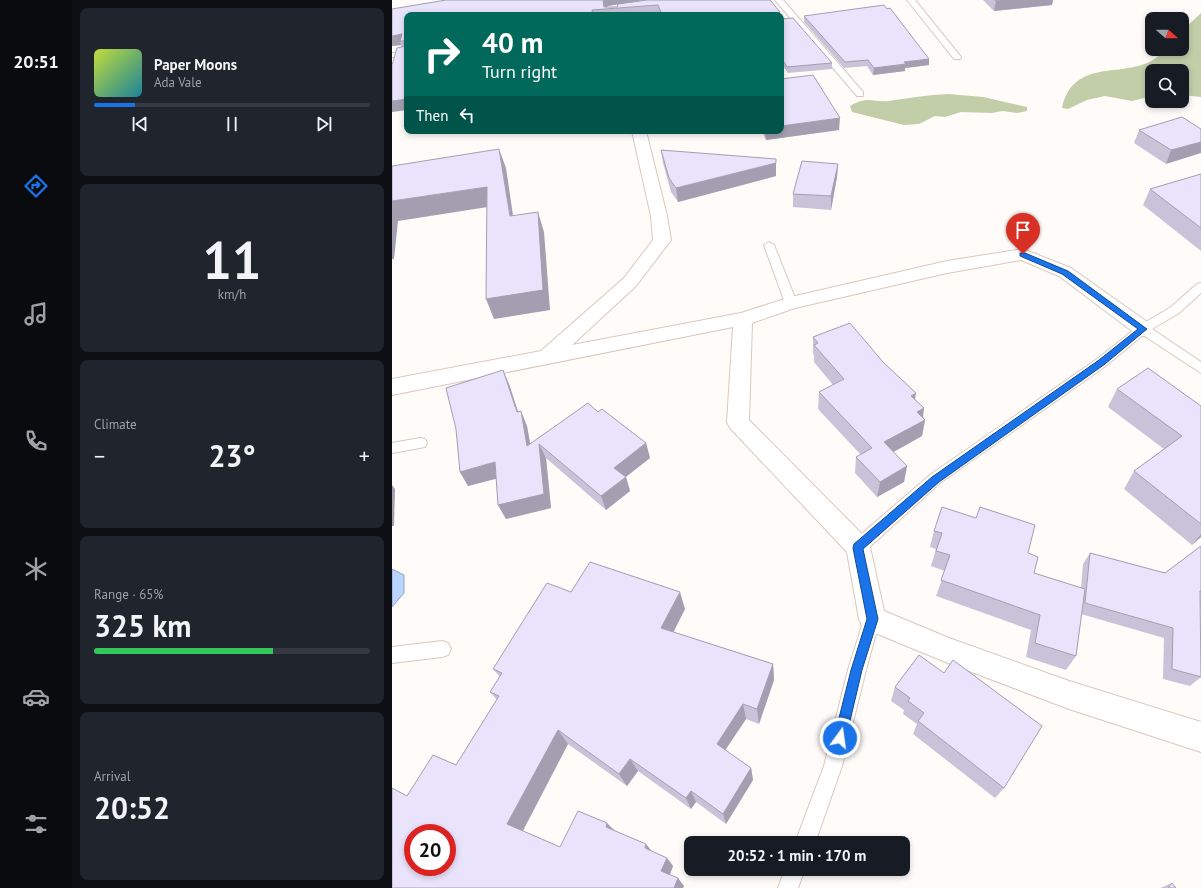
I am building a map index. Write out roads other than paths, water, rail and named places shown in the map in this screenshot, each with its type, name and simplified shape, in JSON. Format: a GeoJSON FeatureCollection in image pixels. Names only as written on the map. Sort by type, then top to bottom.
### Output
{"type":"FeatureCollection","features":[{"type":"Feature","properties":{"kind":"street"},"geometry":{"type":"LineString","coordinates":[[546,358],[630,282],[662,240],[660,216],[640,134]]}},
{"type":"Feature","properties":{"kind":"street"},"geometry":{"type":"LineString","coordinates":[[392,386],[546,358],[743,319],[791,303],[947,267],[1023,254],[1065,272],[1143,329]]}},
{"type":"Feature","properties":{"kind":"street"},"geometry":{"type":"LineString","coordinates":[[743,319],[738,422],[858,548],[872,619],[948,650],[1068,695],[1201,737]]}},
{"type":"Feature","properties":{"kind":"lane"},"geometry":{"type":"LineString","coordinates":[[779,0],[812,40],[837,64],[860,94]]}},
{"type":"Feature","properties":{"kind":"lane"},"geometry":{"type":"LineString","coordinates":[[911,0],[940,34],[957,58]]}},
{"type":"Feature","properties":{"kind":"lane"},"geometry":{"type":"LineString","coordinates":[[392,55],[404,54]]}},
{"type":"Feature","properties":{"kind":"lane"},"geometry":{"type":"LineString","coordinates":[[769,245],[791,303]]}},
{"type":"Feature","properties":{"kind":"lane"},"geometry":{"type":"LineString","coordinates":[[858,548],[935,479],[1102,362],[1143,329],[1175,310],[1201,287]]}},
{"type":"Feature","properties":{"kind":"lane"},"geometry":{"type":"LineString","coordinates":[[1143,329],[1201,368]]}},
{"type":"Feature","properties":{"kind":"lane"},"geometry":{"type":"LineString","coordinates":[[392,448],[420,443]]}},
{"type":"Feature","properties":{"kind":"lane"},"geometry":{"type":"LineString","coordinates":[[808,836],[833,766],[857,670],[872,619]]}},
{"type":"Feature","properties":{"kind":"lane"},"geometry":{"type":"LineString","coordinates":[[392,655],[442,649]]}},
{"type":"Feature","properties":{"kind":"lane"},"geometry":{"type":"LineString","coordinates":[[788,888],[792,876]]}},
{"type":"Feature","properties":{"kind":"water"},"geometry":{"type":"Polygon","coordinates":[[[392,569],[404,575],[404,593],[392,607],[392,569]]]}}]}
